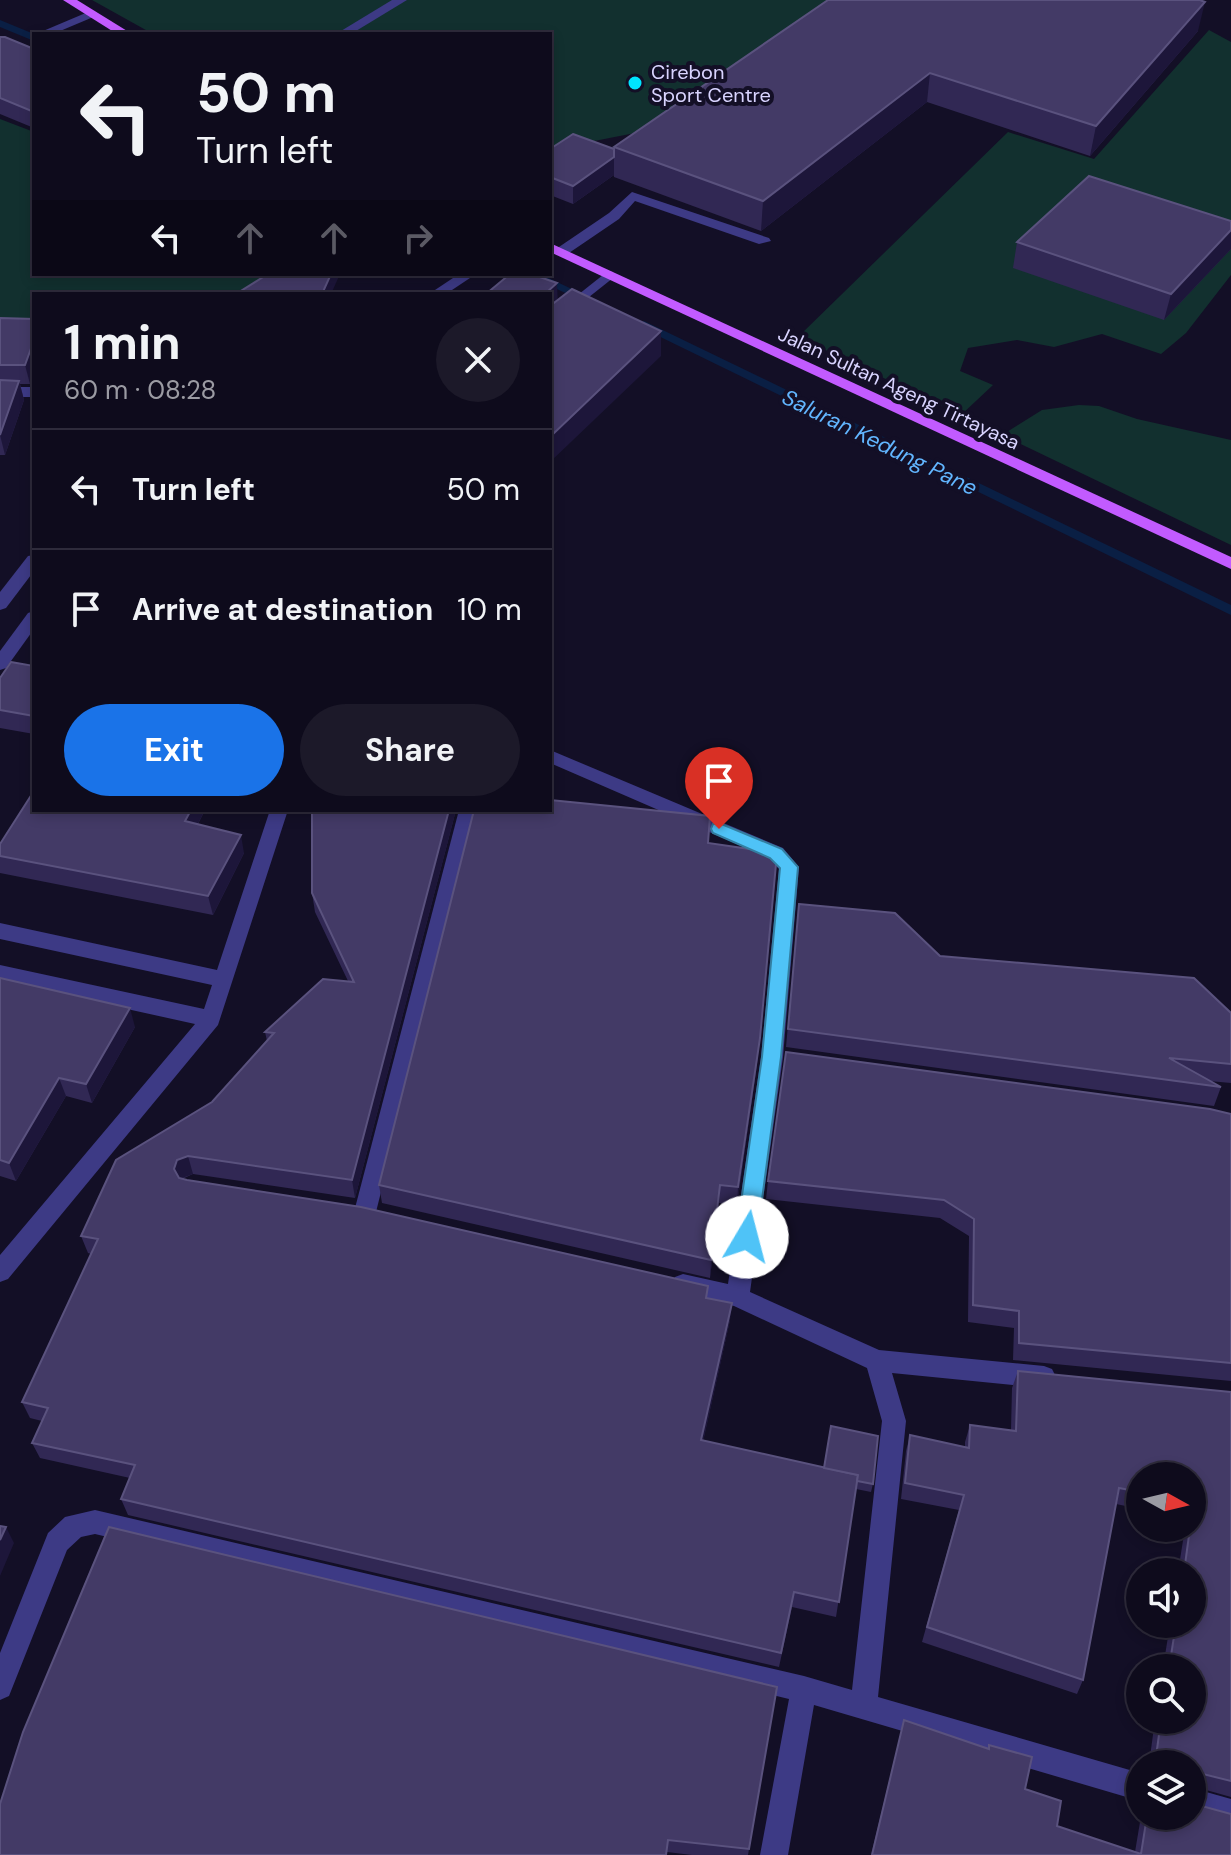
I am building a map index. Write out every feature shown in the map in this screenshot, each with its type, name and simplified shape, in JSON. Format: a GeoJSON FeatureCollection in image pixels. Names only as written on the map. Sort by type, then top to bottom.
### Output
{"type":"FeatureCollection","features":[{"type":"Feature","properties":{"kind":"main road"},"geometry":{"type":"LineString","coordinates":[[69,0],[122,32]]}},
{"type":"Feature","properties":{"kind":"main road","name":"Jalan Sultan Ageng Tirtayasa"},"geometry":{"type":"LineString","coordinates":[[555,249],[602,280],[1231,564]]}},
{"type":"Feature","properties":{"kind":"street"},"geometry":{"type":"LineString","coordinates":[[345,32],[401,0]]}},
{"type":"Feature","properties":{"kind":"street"},"geometry":{"type":"LineString","coordinates":[[47,32],[92,15]]}},
{"type":"Feature","properties":{"kind":"street"},"geometry":{"type":"LineString","coordinates":[[555,249],[614,216],[632,196],[764,241]]}},
{"type":"Feature","properties":{"kind":"street"},"geometry":{"type":"LineString","coordinates":[[439,292],[466,276]]}},
{"type":"Feature","properties":{"kind":"street"},"geometry":{"type":"LineString","coordinates":[[552,322],[602,280]]}},
{"type":"Feature","properties":{"kind":"street"},"geometry":{"type":"LineString","coordinates":[[0,392],[32,392]]}},
{"type":"Feature","properties":{"kind":"street"},"geometry":{"type":"LineString","coordinates":[[0,604],[32,563]]}},
{"type":"Feature","properties":{"kind":"street"},"geometry":{"type":"LineString","coordinates":[[0,664],[32,620]]}},
{"type":"Feature","properties":{"kind":"street"},"geometry":{"type":"LineString","coordinates":[[552,757],[784,859],[789,867],[779,1058],[738,1297]]}},
{"type":"Feature","properties":{"kind":"street"},"geometry":{"type":"LineString","coordinates":[[1,1268],[211,1019],[278,812]]}},
{"type":"Feature","properties":{"kind":"street"},"geometry":{"type":"LineString","coordinates":[[396,1219],[357,1211],[467,812]]}},
{"type":"Feature","properties":{"kind":"street"},"geometry":{"type":"LineString","coordinates":[[0,931],[225,980]]}},
{"type":"Feature","properties":{"kind":"street"},"geometry":{"type":"LineString","coordinates":[[0,973],[211,1019]]}},
{"type":"Feature","properties":{"kind":"street"},"geometry":{"type":"LineString","coordinates":[[660,1279],[738,1297],[877,1361],[1062,1379]]}},
{"type":"Feature","properties":{"kind":"street"},"geometry":{"type":"LineString","coordinates":[[864,1707],[894,1421],[877,1361]]}},
{"type":"Feature","properties":{"kind":"street"},"geometry":{"type":"LineString","coordinates":[[0,1687],[57,1542],[74,1526],[95,1522],[804,1689],[1126,1783]]}},
{"type":"Feature","properties":{"kind":"street"},"geometry":{"type":"LineString","coordinates":[[774,1855],[804,1689]]}},
{"type":"Feature","properties":{"kind":"street"},"geometry":{"type":"LineString","coordinates":[[1206,1806],[1231,1813]]}},
{"type":"Feature","properties":{"kind":"green space","name":"Cirebon Sport Centre"},"geometry":{"type":"Polygon","coordinates":[[[92,0],[853,0],[640,132],[579,144],[552,160],[552,32],[149,32],[92,0]]]}},
{"type":"Feature","properties":{"kind":"green space"},"geometry":{"type":"Polygon","coordinates":[[[1209,30],[1231,42],[1231,275],[1186,333],[1161,354],[1102,334],[1054,347],[1017,340],[968,348],[960,371],[993,385],[961,415],[798,337],[1008,132],[1094,159],[1209,30]]]}},
{"type":"Feature","properties":{"kind":"green space"},"geometry":{"type":"Polygon","coordinates":[[[0,119],[32,131],[32,276],[286,276],[260,292],[32,292],[32,322],[0,321],[0,119]]]}},
{"type":"Feature","properties":{"kind":"green space"},"geometry":{"type":"Polygon","coordinates":[[[1099,406],[1137,419],[1231,440],[1231,545],[1002,435],[1042,410],[1099,406]]]}},
{"type":"Feature","properties":{"kind":"building"},"geometry":{"type":"Polygon","coordinates":[[[828,0],[1205,2],[1096,126],[930,73],[763,201],[614,147],[828,0]]]}},
{"type":"Feature","properties":{"kind":"building"},"geometry":{"type":"Polygon","coordinates":[[[0,37],[5,37],[32,48],[32,111],[0,98],[0,37]]]}},
{"type":"Feature","properties":{"kind":"building"},"geometry":{"type":"Polygon","coordinates":[[[573,134],[614,149],[614,157],[573,186],[552,178],[552,148],[573,134]]]}},
{"type":"Feature","properties":{"kind":"building"},"geometry":{"type":"Polygon","coordinates":[[[1089,176],[1231,221],[1231,230],[1171,294],[1017,242],[1089,176]]]}},
{"type":"Feature","properties":{"kind":"building"},"geometry":{"type":"Polygon","coordinates":[[[265,276],[330,276],[323,292],[239,292],[265,276]]]}},
{"type":"Feature","properties":{"kind":"building"},"geometry":{"type":"Polygon","coordinates":[[[508,276],[537,276],[557,283],[547,292],[488,292],[508,276]]]}},
{"type":"Feature","properties":{"kind":"building"},"geometry":{"type":"Polygon","coordinates":[[[572,289],[661,331],[552,435],[552,304],[572,289]]]}},
{"type":"Feature","properties":{"kind":"building"},"geometry":{"type":"Polygon","coordinates":[[[0,318],[32,319],[32,346],[25,365],[0,365],[0,318]]]}},
{"type":"Feature","properties":{"kind":"building"},"geometry":{"type":"Polygon","coordinates":[[[0,380],[19,381],[0,435],[0,380]]]}},
{"type":"Feature","properties":{"kind":"building"},"geometry":{"type":"Polygon","coordinates":[[[11,662],[32,666],[32,716],[0,710],[0,678],[11,662]]]}},
{"type":"Feature","properties":{"kind":"building"},"geometry":{"type":"Polygon","coordinates":[[[32,794],[32,812],[190,812],[185,821],[241,835],[208,896],[0,856],[0,844],[32,794]]]}},
{"type":"Feature","properties":{"kind":"building"},"geometry":{"type":"Polygon","coordinates":[[[552,800],[710,816],[708,843],[777,853],[760,1038],[738,1187],[720,1185],[711,1260],[379,1185],[473,812],[552,812],[552,800]]]}},
{"type":"Feature","properties":{"kind":"building"},"geometry":{"type":"Polygon","coordinates":[[[312,812],[448,812],[352,1180],[188,1156],[177,1160],[174,1169],[179,1178],[361,1207],[708,1286],[706,1298],[732,1303],[701,1440],[858,1475],[839,1602],[794,1592],[781,1653],[121,1499],[135,1465],[32,1443],[48,1408],[22,1402],[98,1239],[81,1236],[116,1160],[212,1102],[274,1033],[265,1032],[323,979],[354,982],[312,893],[312,812]]]}},
{"type":"Feature","properties":{"kind":"building"},"geometry":{"type":"Polygon","coordinates":[[[799,904],[895,913],[940,956],[1194,978],[1231,1013],[1231,1064],[1169,1058],[1221,1087],[788,1029],[799,904]]]}},
{"type":"Feature","properties":{"kind":"building"},"geometry":{"type":"Polygon","coordinates":[[[0,978],[130,1008],[86,1084],[59,1078],[9,1163],[0,1160],[0,978]]]}},
{"type":"Feature","properties":{"kind":"building"},"geometry":{"type":"Polygon","coordinates":[[[786,1052],[1231,1114],[1231,1363],[1019,1343],[1019,1311],[973,1305],[974,1219],[944,1200],[768,1181],[786,1052]]]}},
{"type":"Feature","properties":{"kind":"building"},"geometry":{"type":"Polygon","coordinates":[[[1018,1371],[1231,1392],[1231,1781],[1206,1775],[1206,1750],[1157,1750],[1159,1734],[1206,1734],[1206,1654],[1171,1654],[1174,1638],[1206,1638],[1206,1558],[1186,1558],[1188,1542],[1206,1542],[1206,1462],[1126,1462],[1126,1489],[1119,1488],[1083,1680],[927,1627],[964,1495],[905,1483],[910,1435],[969,1448],[970,1425],[1016,1431],[1018,1371]]]}},
{"type":"Feature","properties":{"kind":"building"},"geometry":{"type":"Polygon","coordinates":[[[831,1426],[878,1436],[873,1484],[857,1481],[858,1475],[824,1468],[831,1426]]]}},
{"type":"Feature","properties":{"kind":"building"},"geometry":{"type":"Polygon","coordinates":[[[0,1526],[6,1527],[0,1540],[0,1526]]]}},
{"type":"Feature","properties":{"kind":"building"},"geometry":{"type":"Polygon","coordinates":[[[109,1527],[777,1687],[749,1849],[668,1840],[666,1855],[0,1855],[0,1804],[23,1732],[109,1527]]]}},
{"type":"Feature","properties":{"kind":"building"},"geometry":{"type":"Polygon","coordinates":[[[904,1720],[989,1749],[989,1745],[1032,1757],[1025,1789],[1061,1801],[1057,1826],[1141,1854],[1145,1830],[1206,1830],[1206,1807],[1231,1814],[1231,1855],[872,1855],[904,1720]]]}},
{"type":"Feature","properties":{"kind":"waterway","name":"Saluran Kedung Pane"},"geometry":{"type":"LineString","coordinates":[[0,23],[32,37]]}},
{"type":"Feature","properties":{"kind":"waterway","name":"Saluran Kedung Pane"},"geometry":{"type":"LineString","coordinates":[[535,276],[587,299]]}},
{"type":"Feature","properties":{"kind":"waterway","name":"Saluran Kedung Pane"},"geometry":{"type":"LineString","coordinates":[[644,325],[1231,611]]}},
{"type":"Feature","properties":{"kind":"place","name":"Cirebon Sport Centre"},"geometry":{"type":"Point","coordinates":[635,83]}},
{"type":"Feature","properties":{"kind":"route"},"geometry":{"type":"LineString","coordinates":[[719,829],[776,853],[789,867],[772,1057],[747,1237]]}}]}
